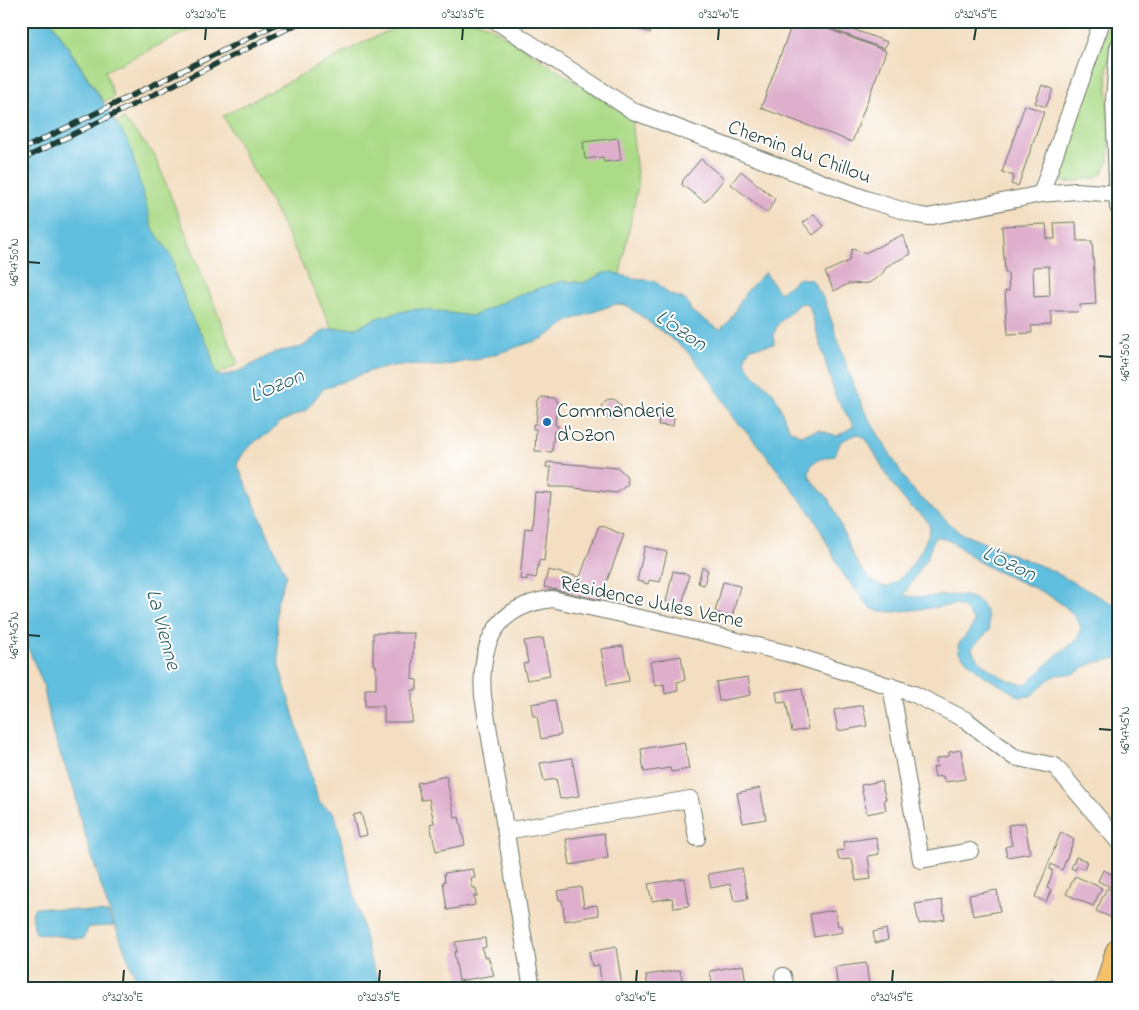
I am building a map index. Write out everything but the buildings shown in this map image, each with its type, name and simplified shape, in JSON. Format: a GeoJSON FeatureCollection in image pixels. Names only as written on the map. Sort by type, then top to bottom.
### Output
{"type":"FeatureCollection","features":[{"type":"Feature","properties":{"kind":"main road"},"geometry":{"type":"LineString","coordinates":[[1107,989],[1118,952]]}},
{"type":"Feature","properties":{"kind":"street","name":"Chemin du Chillou"},"geometry":{"type":"LineString","coordinates":[[496,21],[633,112],[857,195],[918,215],[928,217],[1041,194],[1076,191],[1117,200]]}},
{"type":"Feature","properties":{"kind":"street"},"geometry":{"type":"LineString","coordinates":[[1041,194],[1102,21]]}},
{"type":"Feature","properties":{"kind":"street"},"geometry":{"type":"LineString","coordinates":[[1117,200],[1114,100],[1118,47]]}},
{"type":"Feature","properties":{"kind":"street","name":"Résidence Jules Verne"},"geometry":{"type":"LineString","coordinates":[[532,989],[483,696],[482,663],[488,641],[496,628],[515,611],[536,601],[552,600],[672,625],[790,654],[914,694],[966,720],[1014,756],[1055,766],[1118,841]]}},
{"type":"Feature","properties":{"kind":"street"},"geometry":{"type":"LineString","coordinates":[[890,686],[921,860],[970,851]]}},
{"type":"Feature","properties":{"kind":"street"},"geometry":{"type":"LineString","coordinates":[[506,831],[690,799],[697,838]]}},
{"type":"Feature","properties":{"kind":"green space"},"geometry":{"type":"Polygon","coordinates":[[[51,21],[209,21],[105,71],[114,97],[104,102],[51,21]]]}},
{"type":"Feature","properties":{"kind":"green space"},"geometry":{"type":"Polygon","coordinates":[[[410,21],[474,21],[489,26],[631,118],[638,185],[620,274],[604,273],[583,283],[568,281],[556,283],[518,295],[472,316],[401,312],[377,318],[357,328],[332,328],[281,221],[223,116],[362,43],[410,21]]]}},
{"type":"Feature","properties":{"kind":"green space"},"geometry":{"type":"Polygon","coordinates":[[[1109,21],[1116,21],[1107,71],[1109,161],[1102,173],[1097,177],[1067,183],[1061,180],[1057,172],[1109,21]]]}},
{"type":"Feature","properties":{"kind":"green space"},"geometry":{"type":"Polygon","coordinates":[[[124,119],[154,154],[238,364],[212,377],[168,252],[151,233],[114,124],[124,119]]]}},
{"type":"Feature","properties":{"kind":"water"},"geometry":{"type":"Polygon","coordinates":[[[21,21],[51,21],[129,143],[152,227],[173,259],[175,274],[193,320],[209,347],[216,375],[223,376],[242,370],[275,352],[302,347],[326,329],[357,328],[377,318],[408,310],[420,309],[472,316],[518,295],[562,281],[583,283],[604,273],[612,272],[635,279],[655,281],[669,294],[684,299],[691,311],[720,330],[729,321],[746,292],[765,272],[779,293],[799,278],[812,280],[825,301],[850,376],[865,412],[908,484],[960,533],[1051,570],[1118,607],[1118,658],[1093,663],[1073,674],[1056,675],[1031,696],[1020,697],[981,674],[959,653],[958,645],[972,627],[974,621],[964,608],[955,605],[894,612],[878,611],[869,607],[843,574],[813,516],[758,445],[734,418],[708,376],[684,348],[626,305],[616,304],[569,321],[544,338],[480,359],[442,366],[398,365],[370,371],[323,389],[306,410],[279,423],[271,432],[256,441],[244,452],[237,464],[286,575],[276,606],[279,666],[319,802],[335,814],[371,962],[383,989],[140,989],[108,908],[79,815],[75,792],[53,735],[43,684],[21,631],[21,21]],[[800,303],[778,324],[774,333],[774,344],[751,348],[746,354],[745,361],[752,373],[774,394],[790,430],[800,435],[819,430],[837,436],[854,426],[836,398],[808,304],[800,303]],[[858,434],[841,441],[835,455],[815,462],[809,474],[836,512],[857,563],[865,574],[875,582],[887,587],[901,578],[914,562],[928,536],[929,525],[897,491],[866,439],[858,434]],[[938,537],[934,538],[928,556],[904,595],[916,597],[958,595],[970,597],[980,603],[987,614],[989,631],[972,648],[974,654],[987,667],[1014,682],[1028,683],[1053,658],[1078,638],[1081,627],[1074,615],[1063,605],[1036,589],[993,570],[950,541],[938,537]]]}},
{"type":"Feature","properties":{"kind":"water"},"geometry":{"type":"Polygon","coordinates":[[[35,907],[108,913],[114,926],[89,927],[83,939],[35,933],[32,914],[35,907]]]}},
{"type":"Feature","properties":{"kind":"railway"},"geometry":{"type":"LineString","coordinates":[[21,150],[283,21]]}},
{"type":"Feature","properties":{"kind":"railway"},"geometry":{"type":"LineString","coordinates":[[21,160],[303,21]]}},
{"type":"Feature","properties":{"kind":"place","name":"Commanderie d'Ozon"},"geometry":{"type":"Point","coordinates":[547,422]}},
{"type":"Feature","properties":{"kind":"water label","name":"L'Ozon"},"geometry":{"type":"Point","coordinates":[682,329]}},
{"type":"Feature","properties":{"kind":"water label","name":"L'Ozon"},"geometry":{"type":"Point","coordinates":[276,384]}},
{"type":"Feature","properties":{"kind":"water label","name":"L'Ozon"},"geometry":{"type":"Point","coordinates":[1010,562]}},
{"type":"Feature","properties":{"kind":"water label","name":"La Vienne"},"geometry":{"type":"Point","coordinates":[165,629]}}]}
